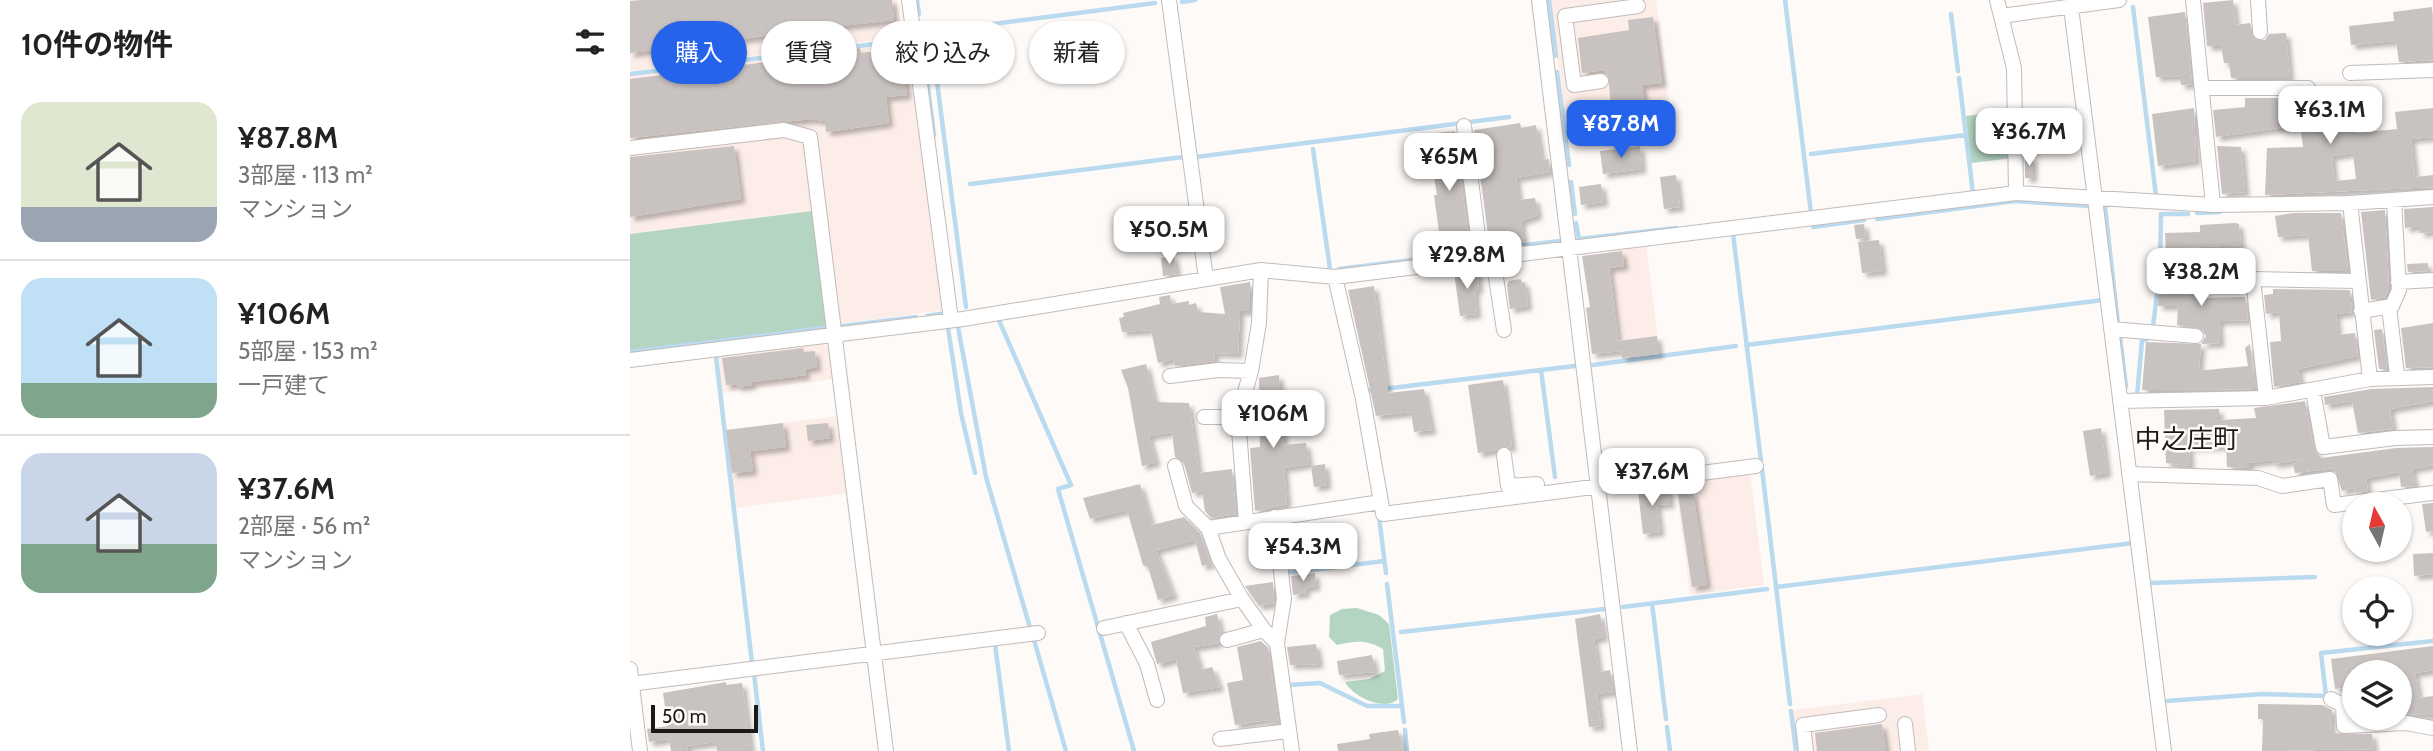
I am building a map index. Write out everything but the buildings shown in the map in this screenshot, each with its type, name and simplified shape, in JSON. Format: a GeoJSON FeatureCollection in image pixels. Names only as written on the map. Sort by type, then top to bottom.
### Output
{"type":"FeatureCollection","features":[{"type":"Feature","properties":{"kind":"street"},"geometry":{"type":"LineString","coordinates":[[909,0],[951,320]]}},
{"type":"Feature","properties":{"kind":"street"},"geometry":{"type":"LineString","coordinates":[[1169,0],[1206,279]]}},
{"type":"Feature","properties":{"kind":"street"},"geometry":{"type":"LineString","coordinates":[[1539,0],[1630,751]]}},
{"type":"Feature","properties":{"kind":"street"},"geometry":{"type":"LineString","coordinates":[[1997,0],[2014,68],[2016,193]]}},
{"type":"Feature","properties":{"kind":"street"},"geometry":{"type":"LineString","coordinates":[[2001,16],[2119,0]]}},
{"type":"Feature","properties":{"kind":"street"},"geometry":{"type":"LineString","coordinates":[[2193,0],[2213,205]]}},
{"type":"Feature","properties":{"kind":"street"},"geometry":{"type":"LineString","coordinates":[[2258,0],[2260,32]]}},
{"type":"Feature","properties":{"kind":"street"},"geometry":{"type":"LineString","coordinates":[[2074,5],[2164,751]]}},
{"type":"Feature","properties":{"kind":"street"},"geometry":{"type":"LineString","coordinates":[[1601,81],[1574,85],[1565,16],[1638,6]]}},
{"type":"Feature","properties":{"kind":"street"},"geometry":{"type":"LineString","coordinates":[[1546,61],[1570,58]]}},
{"type":"Feature","properties":{"kind":"street"},"geometry":{"type":"LineString","coordinates":[[2350,73],[2433,70]]}},
{"type":"Feature","properties":{"kind":"street"},"geometry":{"type":"LineString","coordinates":[[2202,88],[2308,88]]}},
{"type":"Feature","properties":{"kind":"street"},"geometry":{"type":"LineString","coordinates":[[1464,126],[1487,258],[1504,330]]}},
{"type":"Feature","properties":{"kind":"street"},"geometry":{"type":"LineString","coordinates":[[630,148],[784,130],[810,138],[886,751]]}},
{"type":"Feature","properties":{"kind":"street"},"geometry":{"type":"LineString","coordinates":[[630,360],[951,320],[1261,270],[1335,277],[2016,193],[2213,205],[2350,203],[2433,197]]}},
{"type":"Feature","properties":{"kind":"street"},"geometry":{"type":"LineString","coordinates":[[2361,311],[2389,307],[2395,301],[2398,282],[2394,200]]}},
{"type":"Feature","properties":{"kind":"street"},"geometry":{"type":"LineString","coordinates":[[2350,203],[2370,379]]}},
{"type":"Feature","properties":{"kind":"street"},"geometry":{"type":"LineString","coordinates":[[1246,521],[1238,416],[1251,371],[1259,323],[1261,270]]}},
{"type":"Feature","properties":{"kind":"street"},"geometry":{"type":"LineString","coordinates":[[1335,277],[1363,399],[1383,514],[1598,482],[1756,466]]}},
{"type":"Feature","properties":{"kind":"street"},"geometry":{"type":"LineString","coordinates":[[2266,398],[2253,279],[2357,281]]}},
{"type":"Feature","properties":{"kind":"street"},"geometry":{"type":"LineString","coordinates":[[2398,282],[2433,280]]}},
{"type":"Feature","properties":{"kind":"street"},"geometry":{"type":"LineString","coordinates":[[2389,307],[2397,375]]}},
{"type":"Feature","properties":{"kind":"street"},"geometry":{"type":"LineString","coordinates":[[2112,329],[2196,336]]}},
{"type":"Feature","properties":{"kind":"street"},"geometry":{"type":"LineString","coordinates":[[1170,376],[1218,369],[1251,371]]}},
{"type":"Feature","properties":{"kind":"street"},"geometry":{"type":"LineString","coordinates":[[2120,401],[2266,398],[2397,375],[2433,377]]}},
{"type":"Feature","properties":{"kind":"street"},"geometry":{"type":"LineString","coordinates":[[2312,391],[2323,447],[2395,438],[2433,437]]}},
{"type":"Feature","properties":{"kind":"street"},"geometry":{"type":"LineString","coordinates":[[1204,417],[1238,416]]}},
{"type":"Feature","properties":{"kind":"street"},"geometry":{"type":"LineString","coordinates":[[1504,454],[1508,486],[1598,482]]}},
{"type":"Feature","properties":{"kind":"street"},"geometry":{"type":"LineString","coordinates":[[1175,466],[1186,506],[1208,528],[1219,559],[1242,599],[1264,631],[1277,643]]}},
{"type":"Feature","properties":{"kind":"street"},"geometry":{"type":"LineString","coordinates":[[2129,474],[2258,478],[2282,486],[2330,479],[2334,505],[2433,493]]}},
{"type":"Feature","properties":{"kind":"street"},"geometry":{"type":"LineString","coordinates":[[1208,528],[1381,502]]}},
{"type":"Feature","properties":{"kind":"street"},"geometry":{"type":"LineString","coordinates":[[1275,517],[1284,599],[1277,643],[1292,751]]}},
{"type":"Feature","properties":{"kind":"street"},"geometry":{"type":"LineString","coordinates":[[1104,628],[1242,599]]}},
{"type":"Feature","properties":{"kind":"street"},"geometry":{"type":"LineString","coordinates":[[1126,623],[1147,664],[1157,700]]}},
{"type":"Feature","properties":{"kind":"street"},"geometry":{"type":"LineString","coordinates":[[1227,640],[1264,631]]}},
{"type":"Feature","properties":{"kind":"street"},"geometry":{"type":"LineString","coordinates":[[640,751],[631,679],[1038,633]]}},
{"type":"Feature","properties":{"kind":"street"},"geometry":{"type":"LineString","coordinates":[[2331,699],[2343,705],[2344,726],[2406,723],[2433,728]]}},
{"type":"Feature","properties":{"kind":"street"},"geometry":{"type":"LineString","coordinates":[[1806,751],[1803,725],[1880,715]]}},
{"type":"Feature","properties":{"kind":"street"},"geometry":{"type":"LineString","coordinates":[[1905,724],[1908,751]]}},
{"type":"Feature","properties":{"kind":"street"},"geometry":{"type":"LineString","coordinates":[[1220,739],[1289,731]]}},
{"type":"Feature","properties":{"kind":"shaded area"},"geometry":{"type":"Polygon","coordinates":[[[630,0],[897,0],[900,21],[871,21],[871,41],[857,43],[857,21],[761,21],[761,55],[747,56],[747,21],[651,21],[651,68],[630,71],[630,0]]]}},
{"type":"Feature","properties":{"kind":"shaded area"},"geometry":{"type":"Polygon","coordinates":[[[1550,0],[1656,0],[1669,104],[1565,117],[1550,0]]]}},
{"type":"Feature","properties":{"kind":"shaded area"},"geometry":{"type":"Polygon","coordinates":[[[871,46],[871,84],[915,84],[944,310],[838,324],[812,211],[630,234],[630,76],[651,73],[651,84],[747,84],[747,61],[761,60],[761,84],[857,84],[857,48],[871,46]]]}},
{"type":"Feature","properties":{"kind":"shaded area"},"geometry":{"type":"Polygon","coordinates":[[[1646,243],[1660,354],[1622,359],[1608,248],[1646,243]]]}},
{"type":"Feature","properties":{"kind":"shaded area"},"geometry":{"type":"Polygon","coordinates":[[[821,342],[829,348],[833,379],[721,393],[717,356],[821,342]]]}},
{"type":"Feature","properties":{"kind":"shaded area"},"geometry":{"type":"Polygon","coordinates":[[[838,416],[848,493],[735,508],[726,430],[838,416]]]}},
{"type":"Feature","properties":{"kind":"shaded area"},"geometry":{"type":"Polygon","coordinates":[[[1750,471],[1764,585],[1690,595],[1675,480],[1750,471]]]}},
{"type":"Feature","properties":{"kind":"shaded area"},"geometry":{"type":"Polygon","coordinates":[[[1922,694],[1929,751],[1798,751],[1793,710],[1922,694]]]}},
{"type":"Feature","properties":{"kind":"green space"},"geometry":{"type":"Polygon","coordinates":[[[2012,111],[2013,158],[1971,163],[1966,116],[2012,111]]]}},
{"type":"Feature","properties":{"kind":"green space"},"geometry":{"type":"Polygon","coordinates":[[[812,211],[827,326],[630,351],[630,234],[812,211]]]}},
{"type":"Feature","properties":{"kind":"green space"},"geometry":{"type":"Polygon","coordinates":[[[1357,608],[1379,615],[1389,624],[1398,699],[1392,703],[1370,701],[1355,693],[1345,682],[1369,679],[1385,671],[1383,649],[1360,642],[1337,645],[1329,637],[1330,615],[1342,609],[1357,608]]]}},
{"type":"Feature","properties":{"kind":"waterway"},"geometry":{"type":"LineString","coordinates":[[917,0],[919,14]]}},
{"type":"Feature","properties":{"kind":"waterway"},"geometry":{"type":"LineString","coordinates":[[1182,2],[1195,0]]}},
{"type":"Feature","properties":{"kind":"waterway"},"geometry":{"type":"LineString","coordinates":[[1549,0],[1556,56]]}},
{"type":"Feature","properties":{"kind":"waterway"},"geometry":{"type":"LineString","coordinates":[[1785,0],[1811,213],[1808,213]]}},
{"type":"Feature","properties":{"kind":"waterway"},"geometry":{"type":"LineString","coordinates":[[1015,21],[1155,3]]}},
{"type":"Feature","properties":{"kind":"waterway"},"geometry":{"type":"LineString","coordinates":[[2133,7],[2156,196]]}},
{"type":"Feature","properties":{"kind":"waterway"},"geometry":{"type":"LineString","coordinates":[[1951,14],[1958,71]]}},
{"type":"Feature","properties":{"kind":"waterway"},"geometry":{"type":"LineString","coordinates":[[630,74],[871,44]]}},
{"type":"Feature","properties":{"kind":"waterway"},"geometry":{"type":"LineString","coordinates":[[1557,72],[1569,165]]}},
{"type":"Feature","properties":{"kind":"waterway"},"geometry":{"type":"LineString","coordinates":[[1959,78],[1973,193]]}},
{"type":"Feature","properties":{"kind":"waterway"},"geometry":{"type":"LineString","coordinates":[[928,84],[934,135]]}},
{"type":"Feature","properties":{"kind":"waterway"},"geometry":{"type":"LineString","coordinates":[[937,84],[966,307]]}},
{"type":"Feature","properties":{"kind":"waterway"},"geometry":{"type":"LineString","coordinates":[[1196,157],[1509,117]]}},
{"type":"Feature","properties":{"kind":"waterway"},"geometry":{"type":"LineString","coordinates":[[1811,154],[1966,135]]}},
{"type":"Feature","properties":{"kind":"waterway"},"geometry":{"type":"LineString","coordinates":[[1313,149],[1330,269]]}},
{"type":"Feature","properties":{"kind":"waterway"},"geometry":{"type":"LineString","coordinates":[[970,184],[1183,157]]}},
{"type":"Feature","properties":{"kind":"waterway"},"geometry":{"type":"LineString","coordinates":[[1571,182],[1575,214]]}},
{"type":"Feature","properties":{"kind":"waterway"},"geometry":{"type":"LineString","coordinates":[[1877,219],[2015,201],[2090,206]]}},
{"type":"Feature","properties":{"kind":"waterway"},"geometry":{"type":"LineString","coordinates":[[2105,207],[2118,324]]}},
{"type":"Feature","properties":{"kind":"waterway"},"geometry":{"type":"LineString","coordinates":[[2197,213],[2220,212]]}},
{"type":"Feature","properties":{"kind":"waterway"},"geometry":{"type":"LineString","coordinates":[[2153,326],[2160,272],[2161,214],[2188,214]]}},
{"type":"Feature","properties":{"kind":"waterway"},"geometry":{"type":"LineString","coordinates":[[1813,227],[1864,220]]}},
{"type":"Feature","properties":{"kind":"waterway"},"geometry":{"type":"LineString","coordinates":[[1576,223],[1579,239],[1676,228]]}},
{"type":"Feature","properties":{"kind":"waterway"},"geometry":{"type":"LineString","coordinates":[[1733,234],[1761,461]]}},
{"type":"Feature","properties":{"kind":"waterway"},"geometry":{"type":"LineString","coordinates":[[1485,250],[1560,241]]}},
{"type":"Feature","properties":{"kind":"waterway"},"geometry":{"type":"LineString","coordinates":[[1339,269],[1469,253]]}},
{"type":"Feature","properties":{"kind":"waterway"},"geometry":{"type":"LineString","coordinates":[[1746,345],[2103,300]]}},
{"type":"Feature","properties":{"kind":"waterway"},"geometry":{"type":"LineString","coordinates":[[927,316],[946,313]]}},
{"type":"Feature","properties":{"kind":"waterway"},"geometry":{"type":"LineString","coordinates":[[843,326],[916,317]]}},
{"type":"Feature","properties":{"kind":"waterway"},"geometry":{"type":"LineString","coordinates":[[998,318],[1071,485],[1058,489],[1134,751]]}},
{"type":"Feature","properties":{"kind":"waterway"},"geometry":{"type":"LineString","coordinates":[[958,327],[986,477],[1031,631]]}},
{"type":"Feature","properties":{"kind":"waterway"},"geometry":{"type":"LineString","coordinates":[[630,352],[824,328]]}},
{"type":"Feature","properties":{"kind":"waterway"},"geometry":{"type":"LineString","coordinates":[[948,328],[961,413],[975,473]]}},
{"type":"Feature","properties":{"kind":"waterway"},"geometry":{"type":"LineString","coordinates":[[2120,336],[2126,387]]}},
{"type":"Feature","properties":{"kind":"waterway"},"geometry":{"type":"LineString","coordinates":[[2137,396],[2142,341],[2150,338]]}},
{"type":"Feature","properties":{"kind":"waterway"},"geometry":{"type":"LineString","coordinates":[[1593,365],[1736,346]]}},
{"type":"Feature","properties":{"kind":"waterway"},"geometry":{"type":"LineString","coordinates":[[716,357],[752,663]]}},
{"type":"Feature","properties":{"kind":"waterway"},"geometry":{"type":"LineString","coordinates":[[1366,391],[1575,366]]}},
{"type":"Feature","properties":{"kind":"waterway"},"geometry":{"type":"LineString","coordinates":[[1541,370],[1555,477]]}},
{"type":"Feature","properties":{"kind":"waterway"},"geometry":{"type":"LineString","coordinates":[[1762,469],[1790,704]]}},
{"type":"Feature","properties":{"kind":"waterway"},"geometry":{"type":"LineString","coordinates":[[1379,517],[1386,573]]}},
{"type":"Feature","properties":{"kind":"waterway"},"geometry":{"type":"LineString","coordinates":[[1776,587],[2133,543]]}},
{"type":"Feature","properties":{"kind":"waterway"},"geometry":{"type":"LineString","coordinates":[[1287,573],[1384,561]]}},
{"type":"Feature","properties":{"kind":"waterway"},"geometry":{"type":"LineString","coordinates":[[2150,583],[2315,577]]}},
{"type":"Feature","properties":{"kind":"waterway"},"geometry":{"type":"LineString","coordinates":[[1387,584],[1404,722]]}},
{"type":"Feature","properties":{"kind":"waterway"},"geometry":{"type":"LineString","coordinates":[[1623,607],[1767,589]]}},
{"type":"Feature","properties":{"kind":"waterway"},"geometry":{"type":"LineString","coordinates":[[1652,603],[1666,719]]}},
{"type":"Feature","properties":{"kind":"waterway"},"geometry":{"type":"LineString","coordinates":[[1401,632],[1605,609]]}},
{"type":"Feature","properties":{"kind":"waterway"},"geometry":{"type":"LineString","coordinates":[[1034,640],[1066,751]]}},
{"type":"Feature","properties":{"kind":"waterway"},"geometry":{"type":"LineString","coordinates":[[2167,701],[2262,694],[2326,696],[2321,653],[2433,641]]}},
{"type":"Feature","properties":{"kind":"waterway"},"geometry":{"type":"LineString","coordinates":[[995,644],[1009,751]]}},
{"type":"Feature","properties":{"kind":"waterway"},"geometry":{"type":"LineString","coordinates":[[754,673],[763,751]]}},
{"type":"Feature","properties":{"kind":"waterway"},"geometry":{"type":"LineString","coordinates":[[1289,685],[1320,683],[1367,706],[1402,706]]}},
{"type":"Feature","properties":{"kind":"waterway"},"geometry":{"type":"LineString","coordinates":[[1791,711],[1796,751]]}},
{"type":"Feature","properties":{"kind":"waterway"},"geometry":{"type":"LineString","coordinates":[[1667,727],[1670,751]]}},
{"type":"Feature","properties":{"kind":"waterway"},"geometry":{"type":"LineString","coordinates":[[1405,730],[1407,751]]}},
{"type":"Feature","properties":{"kind":"district","name":"中之庄町"},"geometry":{"type":"Point","coordinates":[2187,439]}}]}
